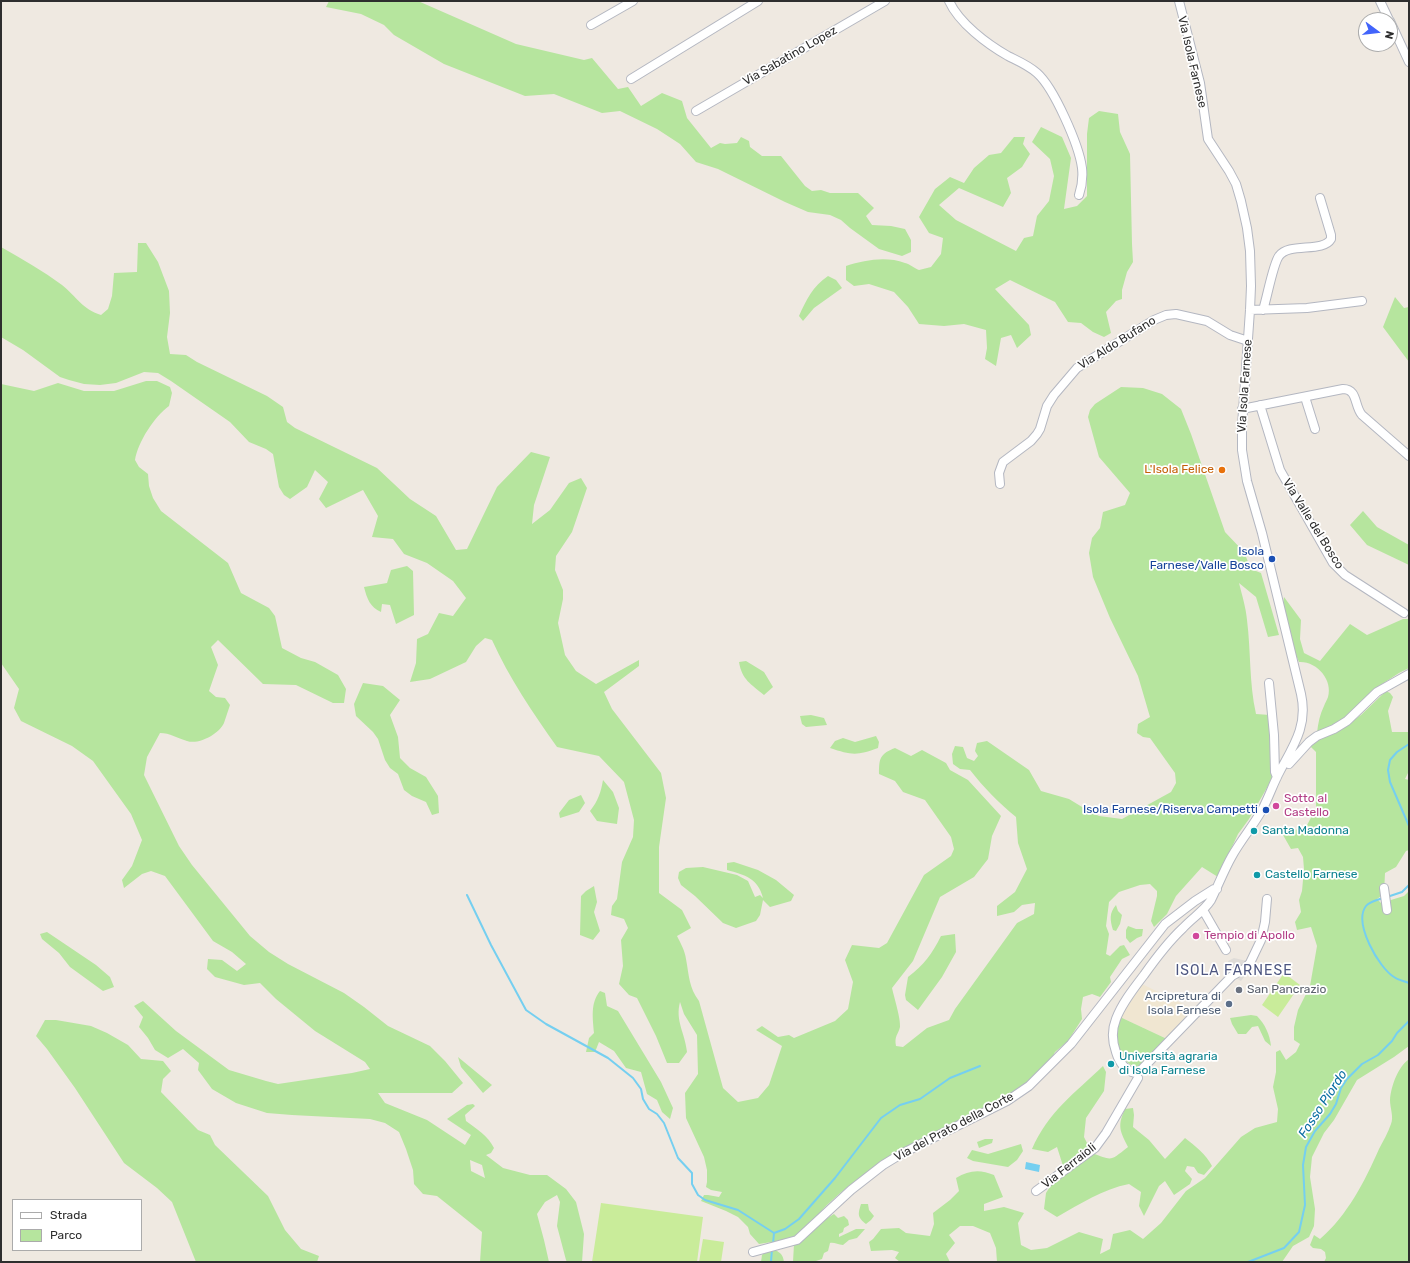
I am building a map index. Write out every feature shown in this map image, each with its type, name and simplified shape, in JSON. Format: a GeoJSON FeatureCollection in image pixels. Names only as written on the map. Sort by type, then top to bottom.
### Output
{"type":"FeatureCollection","features":[{"type":"Feature","properties":{"kind":"street"},"geometry":{"type":"LineString","coordinates":[[591,25],[632,1]]}},
{"type":"Feature","properties":{"kind":"street"},"geometry":{"type":"LineString","coordinates":[[631,79],[758,1]]}},
{"type":"Feature","properties":{"kind":"street","name":"Via Sabatino Lopez"},"geometry":{"type":"LineString","coordinates":[[696,111],[884,1]]}},
{"type":"Feature","properties":{"kind":"street"},"geometry":{"type":"LineString","coordinates":[[949,1],[957,16],[983,39],[997,50],[1031,69],[1044,81],[1063,115],[1080,157],[1083,177],[1079,195]]}},
{"type":"Feature","properties":{"kind":"street","name":"Via Isola Farnese"},"geometry":{"type":"LineString","coordinates":[[1179,1],[1200,82],[1208,140],[1232,177],[1243,205],[1248,228],[1250,251],[1250,310],[1242,409],[1242,450],[1245,472],[1262,533],[1303,704],[1302,720],[1295,744],[1262,810],[1232,857],[1211,900],[1203,910],[1184,926],[1167,944],[1134,989],[1116,1019],[1113,1031],[1114,1047],[1124,1067],[1135,1073],[1141,1070],[1232,976],[1244,969],[1250,963],[1264,931],[1267,899]]}},
{"type":"Feature","properties":{"kind":"street"},"geometry":{"type":"LineString","coordinates":[[1380,1],[1386,12]]}},
{"type":"Feature","properties":{"kind":"street"},"geometry":{"type":"LineString","coordinates":[[1398,38],[1409,62]]}},
{"type":"Feature","properties":{"kind":"street"},"geometry":{"type":"LineString","coordinates":[[1263,310],[1276,262],[1281,254],[1287,250],[1326,244],[1331,239],[1320,198]]}},
{"type":"Feature","properties":{"kind":"street"},"geometry":{"type":"LineString","coordinates":[[1250,310],[1307,308],[1362,301]]}},
{"type":"Feature","properties":{"kind":"street","name":"Via Aldo Bufano"},"geometry":{"type":"LineString","coordinates":[[1000,484],[999,473],[1003,462],[1031,441],[1037,434],[1047,406],[1054,395],[1077,368],[1154,320],[1166,315],[1176,314],[1206,321],[1230,335],[1248,341]]}},
{"type":"Feature","properties":{"kind":"street"},"geometry":{"type":"LineString","coordinates":[[1242,409],[1343,389],[1350,390],[1354,394],[1357,407],[1362,415],[1409,456]]}},
{"type":"Feature","properties":{"kind":"street"},"geometry":{"type":"LineString","coordinates":[[1305,397],[1315,429]]}},
{"type":"Feature","properties":{"kind":"street","name":"Via Valle del Bosco"},"geometry":{"type":"LineString","coordinates":[[1260,406],[1280,470],[1334,562],[1345,574],[1404,613]]}},
{"type":"Feature","properties":{"kind":"street"},"geometry":{"type":"LineString","coordinates":[[1269,683],[1274,735],[1275,772],[1279,774],[1285,771],[1292,759],[1308,742],[1346,721],[1377,692],[1409,674]]}},
{"type":"Feature","properties":{"kind":"street","name":"Via del Prato della Corte"},"geometry":{"type":"LineString","coordinates":[[753,1252],[793,1242],[803,1236],[836,1203],[861,1181],[884,1165],[901,1154],[1007,1101],[1028,1086],[1071,1044],[1165,924],[1214,889],[1217,889]]}},
{"type":"Feature","properties":{"kind":"street"},"geometry":{"type":"LineString","coordinates":[[1385,890],[1386,906]]}},
{"type":"Feature","properties":{"kind":"street"},"geometry":{"type":"LineString","coordinates":[[1203,910],[1226,950]]}},
{"type":"Feature","properties":{"kind":"street","name":"Via Ferraioli"},"geometry":{"type":"LineString","coordinates":[[1036,1191],[1095,1148],[1106,1133],[1138,1078]]}},
{"type":"Feature","properties":{"kind":"shaded area"},"geometry":{"type":"Polygon","coordinates":[[[1234,958],[1247,961],[1253,965],[1241,981],[1232,976],[1228,961],[1234,958]]]}},
{"type":"Feature","properties":{"kind":"shaded area"},"geometry":{"type":"Polygon","coordinates":[[[1142,984],[1195,1010],[1167,1039],[1120,1017],[1142,984]]]}},
{"type":"Feature","properties":{"kind":"green space"},"geometry":{"type":"Polygon","coordinates":[[[329,1],[418,1],[516,44],[584,60],[592,58],[618,89],[628,87],[641,106],[662,93],[682,101],[687,118],[711,148],[720,143],[737,143],[741,137],[749,141],[750,147],[762,156],[781,156],[805,186],[812,191],[821,190],[830,193],[858,193],[874,208],[866,216],[872,225],[891,226],[905,229],[911,240],[911,252],[902,256],[879,249],[841,220],[830,215],[808,212],[718,169],[696,162],[680,144],[657,129],[620,111],[602,113],[554,94],[525,96],[444,64],[394,35],[384,25],[361,14],[326,7],[329,1]]]}},
{"type":"Feature","properties":{"kind":"green space"},"geometry":{"type":"Polygon","coordinates":[[[1099,111],[1118,114],[1120,132],[1130,154],[1133,262],[1127,272],[1122,290],[1122,299],[1116,301],[1106,312],[1111,333],[1104,337],[1093,332],[1081,323],[1068,322],[1055,302],[1010,280],[995,289],[1029,325],[1031,335],[1017,348],[1011,335],[1001,338],[996,366],[985,359],[987,348],[986,330],[964,324],[944,326],[919,324],[908,307],[894,292],[869,284],[854,286],[846,280],[846,266],[861,262],[883,259],[909,264],[919,270],[931,267],[941,254],[943,238],[929,233],[919,217],[935,189],[950,177],[964,183],[974,168],[989,155],[1001,153],[1014,137],[1025,137],[1023,144],[1030,154],[1022,167],[1007,178],[1011,193],[1003,207],[959,188],[939,205],[956,220],[1016,251],[1024,238],[1033,236],[1037,216],[1049,201],[1054,176],[1050,159],[1032,142],[1041,127],[1062,137],[1071,158],[1064,209],[1077,206],[1087,196],[1087,134],[1089,118],[1099,111]]]}},
{"type":"Feature","properties":{"kind":"green space"},"geometry":{"type":"Polygon","coordinates":[[[138,243],[146,243],[158,262],[169,291],[170,313],[167,337],[170,354],[186,355],[197,362],[267,396],[283,407],[287,422],[295,428],[377,468],[410,499],[436,516],[456,550],[467,549],[497,487],[531,452],[550,457],[534,505],[532,524],[550,510],[569,483],[581,478],[587,488],[572,532],[556,556],[555,570],[563,590],[563,599],[558,623],[565,655],[576,671],[596,684],[639,660],[639,666],[604,692],[612,709],[661,773],[666,798],[659,847],[659,893],[682,910],[691,928],[677,936],[685,953],[691,986],[699,1001],[723,1088],[738,1102],[758,1098],[769,1085],[782,1046],[756,1030],[762,1026],[778,1037],[789,1035],[794,1038],[835,1021],[848,1009],[853,982],[845,960],[852,945],[879,948],[887,943],[924,875],[951,856],[954,849],[951,837],[925,800],[903,792],[895,781],[879,774],[880,760],[886,752],[895,748],[911,756],[922,750],[946,763],[950,770],[968,780],[1001,816],[992,836],[988,859],[974,877],[940,897],[913,961],[892,988],[900,1023],[896,1038],[896,1046],[903,1047],[927,1028],[949,1020],[955,1009],[1017,923],[1034,914],[1035,903],[1022,905],[1014,912],[997,916],[997,906],[1015,892],[1027,869],[1018,843],[1016,817],[992,795],[970,770],[960,769],[953,764],[952,754],[955,746],[963,747],[967,758],[974,761],[978,756],[975,751],[977,743],[987,741],[1029,770],[1041,791],[1069,799],[1099,816],[1122,819],[1171,792],[1176,783],[1175,773],[1150,738],[1143,737],[1137,733],[1138,724],[1150,717],[1138,676],[1110,618],[1093,577],[1089,553],[1092,538],[1100,528],[1103,512],[1125,505],[1130,493],[1099,457],[1088,417],[1090,410],[1095,404],[1121,387],[1143,388],[1162,394],[1181,409],[1225,532],[1244,552],[1251,569],[1261,573],[1279,635],[1268,637],[1256,597],[1239,583],[1246,615],[1252,691],[1256,714],[1270,715],[1272,779],[1249,819],[1238,834],[1218,877],[1202,867],[1176,896],[1167,914],[1154,927],[1151,921],[1157,891],[1150,884],[1140,885],[1119,892],[1109,902],[1106,926],[1109,934],[1106,954],[1110,956],[1120,946],[1124,945],[1130,955],[1122,959],[1110,977],[1111,982],[1100,997],[1092,994],[1083,997],[1081,1009],[1082,1019],[1068,1041],[1055,1052],[1050,1062],[1013,1095],[878,1164],[855,1181],[823,1209],[803,1233],[793,1238],[759,1244],[750,1234],[748,1227],[738,1217],[701,1201],[704,1195],[719,1197],[722,1192],[711,1190],[706,1187],[707,1170],[704,1157],[686,1118],[685,1093],[698,1074],[697,1035],[684,1014],[680,1002],[679,1021],[687,1052],[679,1063],[667,1063],[656,1036],[637,998],[629,995],[619,984],[623,966],[621,940],[628,928],[624,919],[611,915],[612,906],[617,899],[622,862],[633,837],[634,820],[624,782],[599,756],[557,747],[514,682],[492,640],[485,638],[476,646],[466,662],[430,679],[410,682],[416,663],[417,639],[428,634],[439,613],[453,616],[466,598],[453,581],[427,563],[404,554],[393,539],[372,537],[378,516],[363,490],[326,508],[319,499],[328,482],[315,470],[307,487],[290,499],[284,495],[279,487],[273,454],[266,449],[249,442],[230,422],[158,373],[144,372],[116,383],[100,385],[84,384],[60,377],[23,350],[1,337],[1,247],[55,280],[67,289],[84,306],[101,315],[108,309],[112,296],[114,273],[137,272],[138,243]]]}},
{"type":"Feature","properties":{"kind":"green space"},"geometry":{"type":"Polygon","coordinates":[[[828,276],[836,280],[842,288],[814,308],[803,321],[799,316],[807,299],[818,284],[828,276]]]}},
{"type":"Feature","properties":{"kind":"green space"},"geometry":{"type":"Polygon","coordinates":[[[1395,297],[1404,308],[1409,307],[1409,362],[1383,327],[1395,297]]]}},
{"type":"Feature","properties":{"kind":"green space"},"geometry":{"type":"Polygon","coordinates":[[[146,381],[157,381],[170,387],[172,393],[169,406],[152,423],[139,446],[135,460],[139,467],[148,474],[149,486],[153,498],[161,511],[228,563],[241,593],[269,608],[275,616],[282,648],[301,658],[315,662],[338,675],[346,689],[344,703],[333,703],[296,685],[263,684],[218,640],[211,647],[218,665],[209,691],[216,697],[225,698],[230,705],[224,723],[218,731],[208,738],[192,742],[160,733],[147,757],[144,775],[179,846],[192,865],[250,936],[269,952],[288,964],[344,993],[388,1026],[430,1046],[445,1061],[463,1083],[452,1093],[378,1093],[385,1103],[427,1120],[465,1145],[471,1135],[447,1119],[467,1105],[473,1104],[475,1106],[465,1115],[466,1121],[482,1133],[492,1144],[494,1148],[491,1153],[486,1155],[503,1168],[530,1175],[547,1175],[566,1189],[576,1202],[584,1234],[582,1262],[567,1262],[566,1260],[557,1226],[560,1202],[557,1195],[545,1202],[537,1214],[549,1262],[480,1262],[482,1232],[437,1196],[423,1194],[414,1184],[413,1170],[399,1132],[385,1123],[370,1119],[267,1113],[236,1103],[212,1089],[198,1070],[199,1063],[183,1049],[168,1058],[155,1050],[139,1027],[143,1017],[134,1006],[143,1001],[176,1031],[229,1070],[278,1084],[370,1069],[365,1062],[315,1031],[276,999],[260,983],[244,985],[215,977],[207,969],[208,959],[222,960],[237,971],[246,964],[232,952],[213,941],[165,876],[151,871],[142,874],[124,888],[122,880],[132,866],[142,840],[131,814],[93,761],[72,746],[21,721],[14,708],[19,689],[1,663],[1,384],[34,391],[58,383],[84,391],[114,391],[146,381]],[[470,1160],[471,1171],[485,1178],[482,1165],[470,1160]]]}},
{"type":"Feature","properties":{"kind":"green space"},"geometry":{"type":"Polygon","coordinates":[[[1363,511],[1377,527],[1409,545],[1409,565],[1367,545],[1350,525],[1363,511]]]}},
{"type":"Feature","properties":{"kind":"green space"},"geometry":{"type":"Polygon","coordinates":[[[407,566],[413,571],[414,615],[396,624],[390,605],[382,604],[381,612],[374,608],[366,595],[364,587],[387,583],[391,570],[407,566]]]}},
{"type":"Feature","properties":{"kind":"green space"},"geometry":{"type":"Polygon","coordinates":[[[1284,597],[1301,620],[1300,639],[1304,653],[1320,661],[1350,624],[1367,635],[1403,619],[1409,619],[1409,668],[1373,690],[1346,718],[1317,733],[1320,715],[1328,697],[1328,684],[1326,678],[1317,668],[1306,663],[1299,662],[1292,646],[1283,603],[1284,597]]]}},
{"type":"Feature","properties":{"kind":"green space"},"geometry":{"type":"Polygon","coordinates":[[[746,661],[764,672],[773,687],[764,695],[748,681],[742,673],[739,662],[746,661]]]}},
{"type":"Feature","properties":{"kind":"green space"},"geometry":{"type":"Polygon","coordinates":[[[363,683],[383,686],[400,700],[390,715],[398,737],[400,758],[410,768],[426,777],[438,796],[439,813],[432,815],[426,802],[412,796],[404,790],[398,774],[390,768],[385,760],[378,739],[373,732],[356,716],[354,704],[363,683]]]}},
{"type":"Feature","properties":{"kind":"green space"},"geometry":{"type":"Polygon","coordinates":[[[1386,691],[1393,697],[1388,711],[1392,732],[1409,732],[1409,771],[1405,779],[1409,780],[1409,850],[1406,851],[1396,867],[1385,873],[1384,894],[1377,899],[1381,903],[1404,896],[1409,891],[1409,1046],[1357,1080],[1334,1120],[1324,1133],[1312,1157],[1310,1177],[1315,1209],[1314,1226],[1309,1237],[1293,1246],[1282,1262],[997,1262],[996,1248],[990,1233],[973,1226],[960,1226],[949,1235],[955,1243],[946,1254],[950,1262],[900,1262],[895,1258],[899,1252],[892,1250],[871,1251],[869,1242],[881,1229],[899,1228],[906,1233],[930,1236],[934,1224],[933,1213],[959,1191],[956,1178],[965,1173],[979,1171],[994,1175],[1003,1197],[984,1204],[984,1211],[1004,1207],[1024,1213],[1018,1223],[1021,1245],[1031,1250],[1047,1248],[1079,1232],[1103,1239],[1100,1254],[1110,1249],[1113,1234],[1130,1230],[1143,1239],[1161,1223],[1186,1191],[1205,1178],[1241,1137],[1255,1128],[1277,1122],[1278,1109],[1273,1087],[1276,1072],[1276,1052],[1280,1050],[1286,1060],[1296,1052],[1300,1044],[1294,1040],[1294,1027],[1298,1010],[1310,986],[1317,946],[1311,927],[1297,930],[1295,922],[1301,912],[1299,900],[1302,891],[1304,869],[1303,857],[1298,848],[1291,849],[1283,835],[1290,830],[1305,829],[1316,808],[1316,752],[1309,745],[1344,727],[1361,715],[1386,691]]]}},
{"type":"Feature","properties":{"kind":"green space"},"geometry":{"type":"Polygon","coordinates":[[[811,715],[824,718],[827,725],[806,727],[802,724],[800,716],[811,715]]]}},
{"type":"Feature","properties":{"kind":"green space"},"geometry":{"type":"Polygon","coordinates":[[[876,736],[879,742],[878,748],[865,752],[854,754],[830,748],[835,741],[843,738],[855,742],[876,736]]]}},
{"type":"Feature","properties":{"kind":"green space"},"geometry":{"type":"Polygon","coordinates":[[[603,780],[613,792],[619,808],[617,824],[597,821],[590,811],[599,796],[603,780]]]}},
{"type":"Feature","properties":{"kind":"green space"},"geometry":{"type":"Polygon","coordinates":[[[581,795],[585,803],[579,812],[560,818],[559,813],[569,800],[581,795]]]}},
{"type":"Feature","properties":{"kind":"green space"},"geometry":{"type":"Polygon","coordinates":[[[734,862],[758,870],[776,880],[794,895],[791,901],[770,907],[763,900],[760,915],[756,921],[736,928],[723,923],[695,896],[681,885],[678,878],[679,872],[686,868],[703,867],[737,875],[748,881],[755,897],[760,895],[763,898],[758,886],[750,878],[727,870],[727,863],[734,862]]]}},
{"type":"Feature","properties":{"kind":"green space"},"geometry":{"type":"Polygon","coordinates":[[[594,886],[597,902],[594,912],[600,931],[593,940],[580,935],[581,896],[594,886]]]}},
{"type":"Feature","properties":{"kind":"green space"},"geometry":{"type":"Polygon","coordinates":[[[1116,905],[1118,911],[1122,915],[1120,924],[1116,931],[1113,930],[1111,917],[1112,911],[1116,905]]]}},
{"type":"Feature","properties":{"kind":"green space"},"geometry":{"type":"Polygon","coordinates":[[[1128,926],[1136,929],[1143,929],[1142,936],[1130,943],[1126,938],[1126,930],[1128,926]]]}},
{"type":"Feature","properties":{"kind":"green space"},"geometry":{"type":"Polygon","coordinates":[[[47,932],[96,965],[110,977],[114,987],[103,991],[70,967],[59,953],[42,939],[40,934],[47,932]]]}},
{"type":"Feature","properties":{"kind":"green space"},"geometry":{"type":"Polygon","coordinates":[[[955,934],[956,952],[942,977],[918,1010],[906,1000],[905,995],[908,977],[927,959],[941,936],[955,934]]]}},
{"type":"Feature","properties":{"kind":"green space"},"geometry":{"type":"Polygon","coordinates":[[[1284,973],[1300,985],[1278,1017],[1262,1005],[1284,973]]]}},
{"type":"Feature","properties":{"kind":"green space"},"geometry":{"type":"Polygon","coordinates":[[[600,991],[605,993],[607,1006],[618,1011],[661,1082],[673,1108],[670,1119],[662,1112],[657,1100],[647,1094],[641,1072],[626,1068],[614,1051],[599,1042],[595,1052],[586,1052],[589,1038],[594,1033],[593,1006],[600,991]]]}},
{"type":"Feature","properties":{"kind":"green space"},"geometry":{"type":"Polygon","coordinates":[[[1251,1015],[1257,1016],[1265,1026],[1271,1046],[1265,1041],[1258,1026],[1252,1027],[1246,1034],[1238,1034],[1230,1018],[1251,1015]]]}},
{"type":"Feature","properties":{"kind":"green space"},"geometry":{"type":"Polygon","coordinates":[[[1120,1017],[1167,1039],[1138,1069],[1123,1058],[1118,1047],[1117,1035],[1120,1017]]]}},
{"type":"Feature","properties":{"kind":"green space"},"geometry":{"type":"Polygon","coordinates":[[[45,1020],[56,1020],[91,1026],[128,1045],[141,1059],[163,1061],[171,1071],[163,1079],[161,1092],[198,1130],[210,1135],[215,1145],[268,1196],[285,1230],[301,1249],[319,1256],[317,1262],[196,1262],[172,1202],[157,1188],[124,1163],[75,1088],[36,1036],[45,1020]]]}},
{"type":"Feature","properties":{"kind":"green space"},"geometry":{"type":"Polygon","coordinates":[[[458,1057],[492,1085],[483,1093],[461,1067],[458,1057]]]}},
{"type":"Feature","properties":{"kind":"green space"},"geometry":{"type":"Polygon","coordinates":[[[1409,1059],[1409,1262],[1324,1262],[1326,1258],[1325,1252],[1321,1249],[1313,1248],[1310,1245],[1314,1235],[1320,1239],[1339,1220],[1368,1173],[1392,1121],[1390,1100],[1396,1077],[1405,1062],[1409,1059]]]}},
{"type":"Feature","properties":{"kind":"green space"},"geometry":{"type":"Polygon","coordinates":[[[1103,1066],[1106,1072],[1104,1091],[1086,1118],[1084,1137],[1092,1153],[1111,1158],[1118,1155],[1128,1147],[1121,1132],[1120,1124],[1125,1109],[1133,1108],[1133,1127],[1149,1140],[1165,1159],[1185,1138],[1203,1154],[1212,1166],[1204,1175],[1198,1173],[1194,1167],[1187,1166],[1185,1171],[1192,1179],[1190,1184],[1174,1195],[1165,1181],[1159,1186],[1144,1216],[1139,1206],[1141,1192],[1129,1184],[1101,1193],[1057,1217],[1044,1209],[1046,1193],[1056,1177],[1064,1169],[1057,1147],[1048,1152],[1032,1149],[1038,1136],[1054,1114],[1072,1094],[1103,1066]]]}},
{"type":"Feature","properties":{"kind":"green space"},"geometry":{"type":"Polygon","coordinates":[[[985,1139],[993,1139],[992,1143],[979,1148],[977,1142],[985,1139]]]}},
{"type":"Feature","properties":{"kind":"green space"},"geometry":{"type":"Polygon","coordinates":[[[1021,1144],[1023,1151],[1017,1160],[1008,1167],[973,1161],[967,1158],[972,1150],[988,1154],[1021,1144]]]}},
{"type":"Feature","properties":{"kind":"green space"},"geometry":{"type":"Polygon","coordinates":[[[601,1203],[703,1217],[697,1262],[592,1262],[601,1203]]]}},
{"type":"Feature","properties":{"kind":"green space"},"geometry":{"type":"Polygon","coordinates":[[[861,1204],[868,1204],[869,1210],[874,1216],[866,1224],[859,1215],[861,1204]]]}},
{"type":"Feature","properties":{"kind":"green space"},"geometry":{"type":"Polygon","coordinates":[[[834,1214],[838,1218],[844,1216],[848,1220],[849,1225],[839,1234],[839,1237],[856,1229],[865,1229],[857,1238],[849,1240],[843,1245],[830,1243],[828,1251],[824,1253],[822,1259],[813,1262],[793,1262],[794,1244],[821,1222],[834,1214]]]}},
{"type":"Feature","properties":{"kind":"green space"},"geometry":{"type":"Polygon","coordinates":[[[703,1239],[724,1242],[721,1262],[699,1262],[703,1239]]]}},
{"type":"Feature","properties":{"kind":"green space"},"geometry":{"type":"Polygon","coordinates":[[[775,1250],[781,1254],[784,1262],[761,1262],[762,1255],[766,1251],[775,1250]]]}},
{"type":"Feature","properties":{"kind":"water"},"geometry":{"type":"Polygon","coordinates":[[[1026,1162],[1040,1165],[1039,1172],[1025,1169],[1026,1162]]]}},
{"type":"Feature","properties":{"kind":"waterway","name":"Fosso Piordo"},"geometry":{"type":"LineString","coordinates":[[1409,744],[1397,752],[1390,760],[1388,770],[1390,782],[1409,826]]}},
{"type":"Feature","properties":{"kind":"waterway","name":"Fosso Piordo"},"geometry":{"type":"LineString","coordinates":[[1387,897],[1402,892],[1409,885]]}},
{"type":"Feature","properties":{"kind":"waterway"},"geometry":{"type":"LineString","coordinates":[[467,895],[491,945],[526,1010],[546,1024],[608,1058],[633,1078],[641,1089],[643,1099],[649,1109],[657,1114],[664,1123],[678,1158],[692,1173],[692,1184],[698,1195],[705,1200],[738,1210],[774,1233]]}},
{"type":"Feature","properties":{"kind":"waterway","name":"Fosso Piordo"},"geometry":{"type":"LineString","coordinates":[[1383,898],[1366,906],[1363,914],[1365,934],[1375,955],[1388,972],[1399,980],[1409,983]]}},
{"type":"Feature","properties":{"kind":"waterway","name":"Fosso Piordo"},"geometry":{"type":"LineString","coordinates":[[1248,1262],[1284,1248],[1299,1232],[1305,1205],[1303,1165],[1306,1147],[1315,1131],[1330,1114],[1336,1104],[1341,1088],[1347,1079],[1362,1064],[1378,1055],[1409,1021]]}},
{"type":"Feature","properties":{"kind":"waterway"},"geometry":{"type":"LineString","coordinates":[[773,1244],[774,1233],[785,1229],[799,1219],[835,1178],[881,1118],[900,1105],[920,1099],[950,1078],[980,1066]]}},
{"type":"Feature","properties":{"kind":"waterway"},"geometry":{"type":"LineString","coordinates":[[771,1262],[772,1249]]}},
{"type":"Feature","properties":{"kind":"place","name":"L'Isola Felice"},"geometry":{"type":"Point","coordinates":[1222,470]}},
{"type":"Feature","properties":{"kind":"place","name":"Isola Farnese/Valle Bosco"},"geometry":{"type":"Point","coordinates":[1272,559]}},
{"type":"Feature","properties":{"kind":"place","name":"Sotto al Castello"},"geometry":{"type":"Point","coordinates":[1276,806]}},
{"type":"Feature","properties":{"kind":"place","name":"Isola Farnese/Riserva Campetti"},"geometry":{"type":"Point","coordinates":[1266,810]}},
{"type":"Feature","properties":{"kind":"place","name":"Santa Madonna"},"geometry":{"type":"Point","coordinates":[1254,831]}},
{"type":"Feature","properties":{"kind":"place","name":"Castello Farnese"},"geometry":{"type":"Point","coordinates":[1257,875]}},
{"type":"Feature","properties":{"kind":"place","name":"Tempio di Apollo"},"geometry":{"type":"Point","coordinates":[1196,936]}},
{"type":"Feature","properties":{"kind":"place","name":"San Pancrazio"},"geometry":{"type":"Point","coordinates":[1239,990]}},
{"type":"Feature","properties":{"kind":"place","name":"Arcipretura di Isola Farnese"},"geometry":{"type":"Point","coordinates":[1229,1004]}},
{"type":"Feature","properties":{"kind":"place","name":"Università agraria di Isola Farnese"},"geometry":{"type":"Point","coordinates":[1111,1064]}},
{"type":"Feature","properties":{"kind":"district","name":"ISOLA FARNESE"},"geometry":{"type":"Point","coordinates":[1234,971]}}]}
